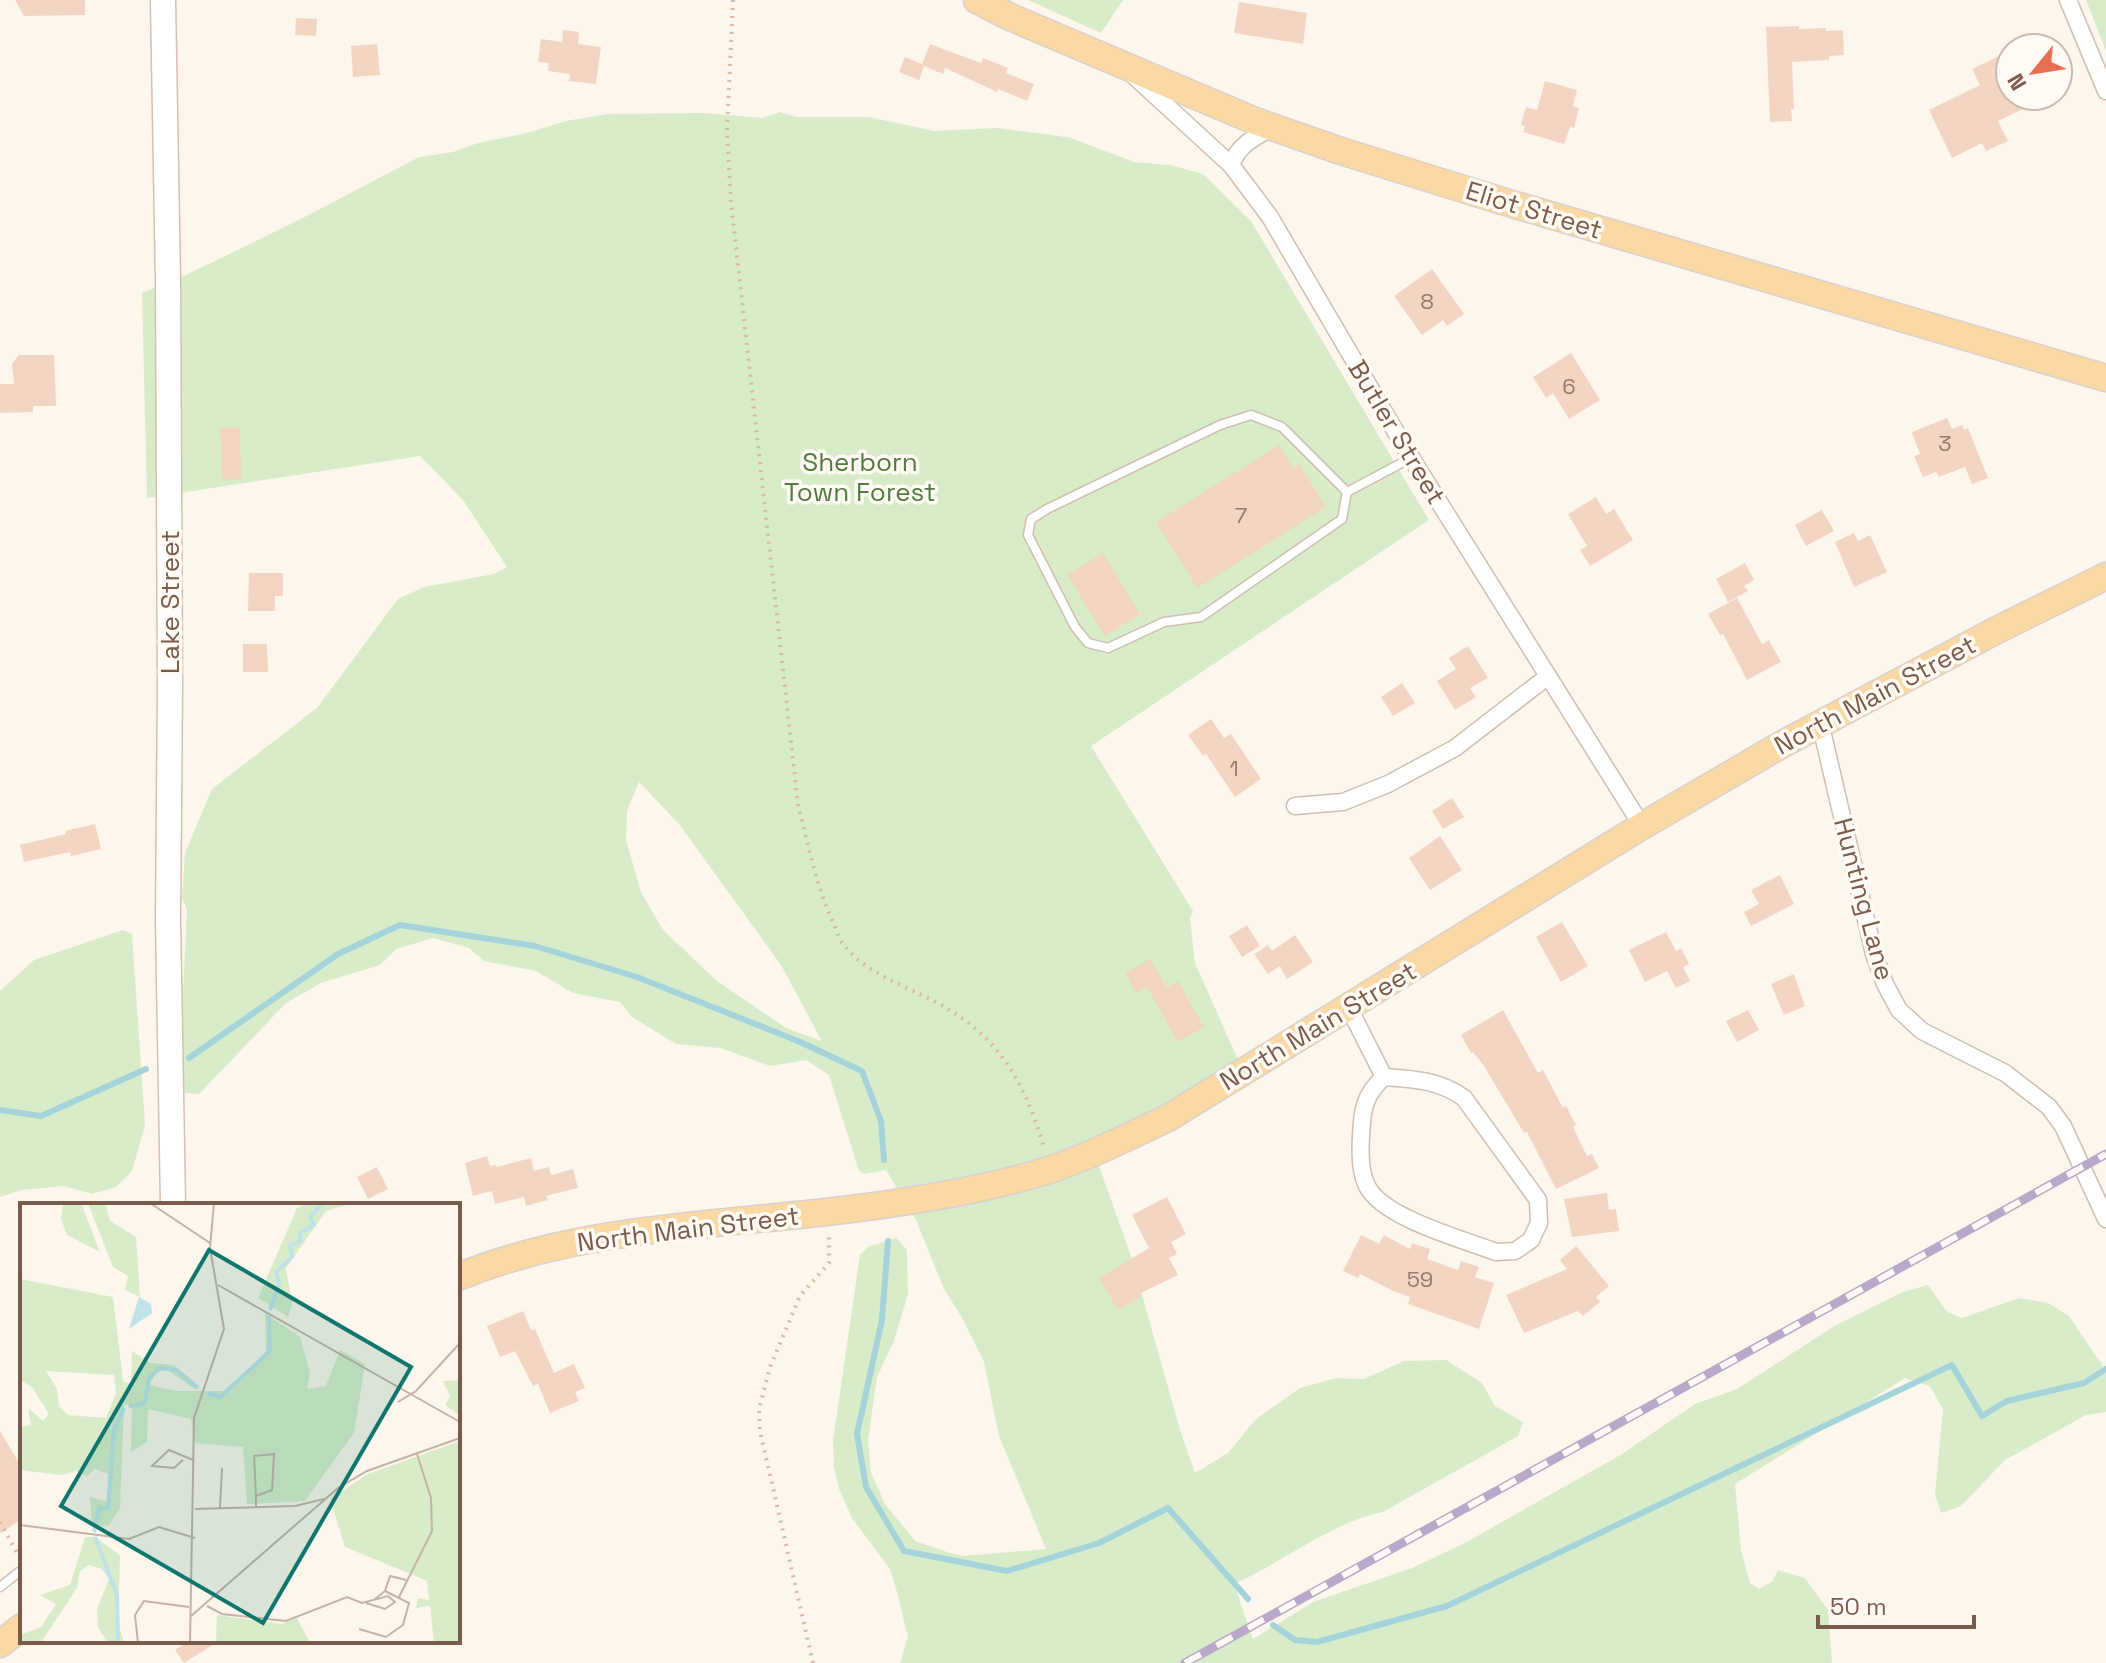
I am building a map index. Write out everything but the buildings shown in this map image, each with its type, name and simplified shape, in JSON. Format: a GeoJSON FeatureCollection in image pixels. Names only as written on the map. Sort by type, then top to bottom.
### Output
{"type":"FeatureCollection","features":[{"type":"Feature","properties":{"kind":"main road","name":"Eliot Street"},"geometry":{"type":"LineString","coordinates":[[977,0],[1273,127],[1487,196],[2106,378]]}},
{"type":"Feature","properties":{"kind":"main road","name":"North Main Street"},"geometry":{"type":"LineString","coordinates":[[460,1276],[520,1254],[568,1243],[924,1198],[1048,1170],[1089,1155],[1168,1118],[1642,826],[1820,722],[2106,576]]}},
{"type":"Feature","properties":{"kind":"main road"},"geometry":{"type":"LineString","coordinates":[[0,1644],[20,1629]]}},
{"type":"Feature","properties":{"kind":"street","name":"Lake Street"},"geometry":{"type":"LineString","coordinates":[[163,0],[169,383],[168,920],[173,1203]]}},
{"type":"Feature","properties":{"kind":"street"},"geometry":{"type":"LineString","coordinates":[[2068,0],[2106,91]]}},
{"type":"Feature","properties":{"kind":"street","name":"Butler Street"},"geometry":{"type":"LineString","coordinates":[[1120,63],[1231,165],[1270,217],[1411,458],[1642,826]]}},
{"type":"Feature","properties":{"kind":"street"},"geometry":{"type":"LineString","coordinates":[[1231,165],[1235,154],[1245,143],[1273,127]]}},
{"type":"Feature","properties":{"kind":"street"},"geometry":{"type":"LineString","coordinates":[[1295,806],[1343,802],[1388,784],[1455,748],[1547,677]]}},
{"type":"Feature","properties":{"kind":"street","name":"Hunting Lane"},"geometry":{"type":"LineString","coordinates":[[1820,722],[1874,954],[1899,1010],[1922,1031],[2005,1073],[2049,1107],[2063,1126],[2106,1219]]}},
{"type":"Feature","properties":{"kind":"street"},"geometry":{"type":"LineString","coordinates":[[1349,1008],[1384,1077]]}},
{"type":"Feature","properties":{"kind":"street"},"geometry":{"type":"LineString","coordinates":[[1384,1077],[1422,1079],[1449,1087],[1464,1098],[1538,1200],[1539,1223],[1531,1240],[1515,1251],[1496,1252],[1390,1211],[1372,1195],[1365,1182],[1360,1151],[1362,1120],[1370,1090],[1384,1077]]}},
{"type":"Feature","properties":{"kind":"lane"},"geometry":{"type":"LineString","coordinates":[[1251,415],[1282,427],[1347,492],[1342,519],[1201,617],[1164,622],[1108,648],[1088,643],[1075,627],[1028,535],[1031,519],[1047,509],[1220,425],[1251,415]]}},
{"type":"Feature","properties":{"kind":"lane"},"geometry":{"type":"LineString","coordinates":[[1347,492],[1411,458]]}},
{"type":"Feature","properties":{"kind":"lane"},"geometry":{"type":"LineString","coordinates":[[0,1587],[20,1574]]}},
{"type":"Feature","properties":{"kind":"path"},"geometry":{"type":"LineString","coordinates":[[733,0],[727,130],[731,202],[798,805],[822,899],[843,944],[878,974],[946,1006],[983,1034],[1013,1070],[1031,1103],[1047,1156],[1048,1170]]}},
{"type":"Feature","properties":{"kind":"path"},"geometry":{"type":"LineString","coordinates":[[813,1663],[760,1431],[759,1409],[770,1367],[800,1296],[829,1263],[826,1212]]}},
{"type":"Feature","properties":{"kind":"path"},"geometry":{"type":"LineString","coordinates":[[0,1522],[20,1559]]}},
{"type":"Feature","properties":{"kind":"path"},"geometry":{"type":"LineString","coordinates":[[13,1545],[20,1541]]}},
{"type":"Feature","properties":{"kind":"green space"},"geometry":{"type":"Polygon","coordinates":[[[1028,0],[1123,0],[1101,33],[1028,0]]]}},
{"type":"Feature","properties":{"kind":"green space"},"geometry":{"type":"Polygon","coordinates":[[[2086,0],[2106,0],[2106,51],[2086,0]]]}},
{"type":"Feature","properties":{"kind":"green space","name":"Sherborn Town Forest"},"geometry":{"type":"Polygon","coordinates":[[[780,112],[797,117],[869,117],[934,131],[996,128],[1046,134],[1071,138],[1134,162],[1170,165],[1203,174],[1251,221],[1429,520],[1091,746],[1193,911],[1190,918],[1195,963],[1239,1062],[1099,1166],[1132,1259],[1195,1473],[1228,1453],[1256,1419],[1300,1388],[1336,1378],[1364,1379],[1404,1361],[1446,1360],[1482,1383],[1495,1406],[1523,1422],[1518,1436],[1383,1512],[1327,1533],[1234,1584],[1253,1639],[1313,1602],[1412,1568],[1465,1543],[1622,1454],[1695,1404],[1737,1389],[1836,1325],[1903,1292],[1928,1285],[1947,1312],[1962,1318],[2019,1298],[2048,1303],[2069,1316],[2106,1371],[2106,1412],[2086,1415],[2005,1460],[1961,1506],[1941,1513],[1935,1494],[1943,1409],[1930,1386],[1905,1378],[1735,1484],[1741,1550],[1750,1583],[1759,1589],[1772,1582],[1778,1570],[1805,1578],[1828,1610],[1832,1663],[900,1663],[908,1637],[890,1569],[852,1518],[839,1489],[834,1467],[833,1441],[860,1255],[868,1247],[896,1238],[907,1250],[908,1294],[894,1341],[877,1377],[868,1440],[871,1473],[885,1504],[915,1541],[947,1552],[962,1556],[1046,1549],[999,1436],[984,1362],[944,1289],[916,1220],[886,1170],[864,1174],[859,1171],[829,1075],[806,1060],[770,1066],[720,1048],[676,1044],[632,1017],[620,1002],[573,993],[536,971],[484,961],[469,948],[433,938],[396,949],[380,965],[321,983],[286,1003],[199,1094],[185,1093],[181,1034],[187,910],[182,898],[185,853],[212,789],[317,708],[398,599],[424,587],[494,574],[507,567],[463,500],[420,456],[147,498],[142,293],[301,219],[419,157],[453,152],[566,121],[607,114],[705,113],[762,118],[780,112]],[[639,782],[627,811],[626,840],[641,892],[663,930],[717,981],[786,1028],[822,1041],[781,965],[679,824],[639,782]]]}},
{"type":"Feature","properties":{"kind":"green space"},"geometry":{"type":"Polygon","coordinates":[[[123,930],[132,934],[145,1125],[132,1171],[116,1187],[92,1194],[64,1186],[21,1190],[0,1197],[0,991],[34,960],[123,930]]]}},
{"type":"Feature","properties":{"kind":"waterway"},"geometry":{"type":"LineString","coordinates":[[189,1058],[338,954],[400,925],[535,946],[637,977],[798,1041],[862,1071],[881,1121],[884,1160]]}},
{"type":"Feature","properties":{"kind":"waterway"},"geometry":{"type":"LineString","coordinates":[[0,1110],[41,1116],[146,1069]]}},
{"type":"Feature","properties":{"kind":"waterway"},"geometry":{"type":"LineString","coordinates":[[888,1241],[882,1320],[857,1434],[866,1487],[904,1551],[1007,1571],[1099,1543],[1168,1508],[1248,1599]]}},
{"type":"Feature","properties":{"kind":"waterway"},"geometry":{"type":"LineString","coordinates":[[1273,1625],[1295,1640],[1317,1642],[1447,1606],[1952,1365],[1982,1416],[2007,1401],[2084,1383],[2106,1369]]}},
{"type":"Feature","properties":{"kind":"railway"},"geometry":{"type":"LineString","coordinates":[[1185,1663],[2106,1154]]}}]}
